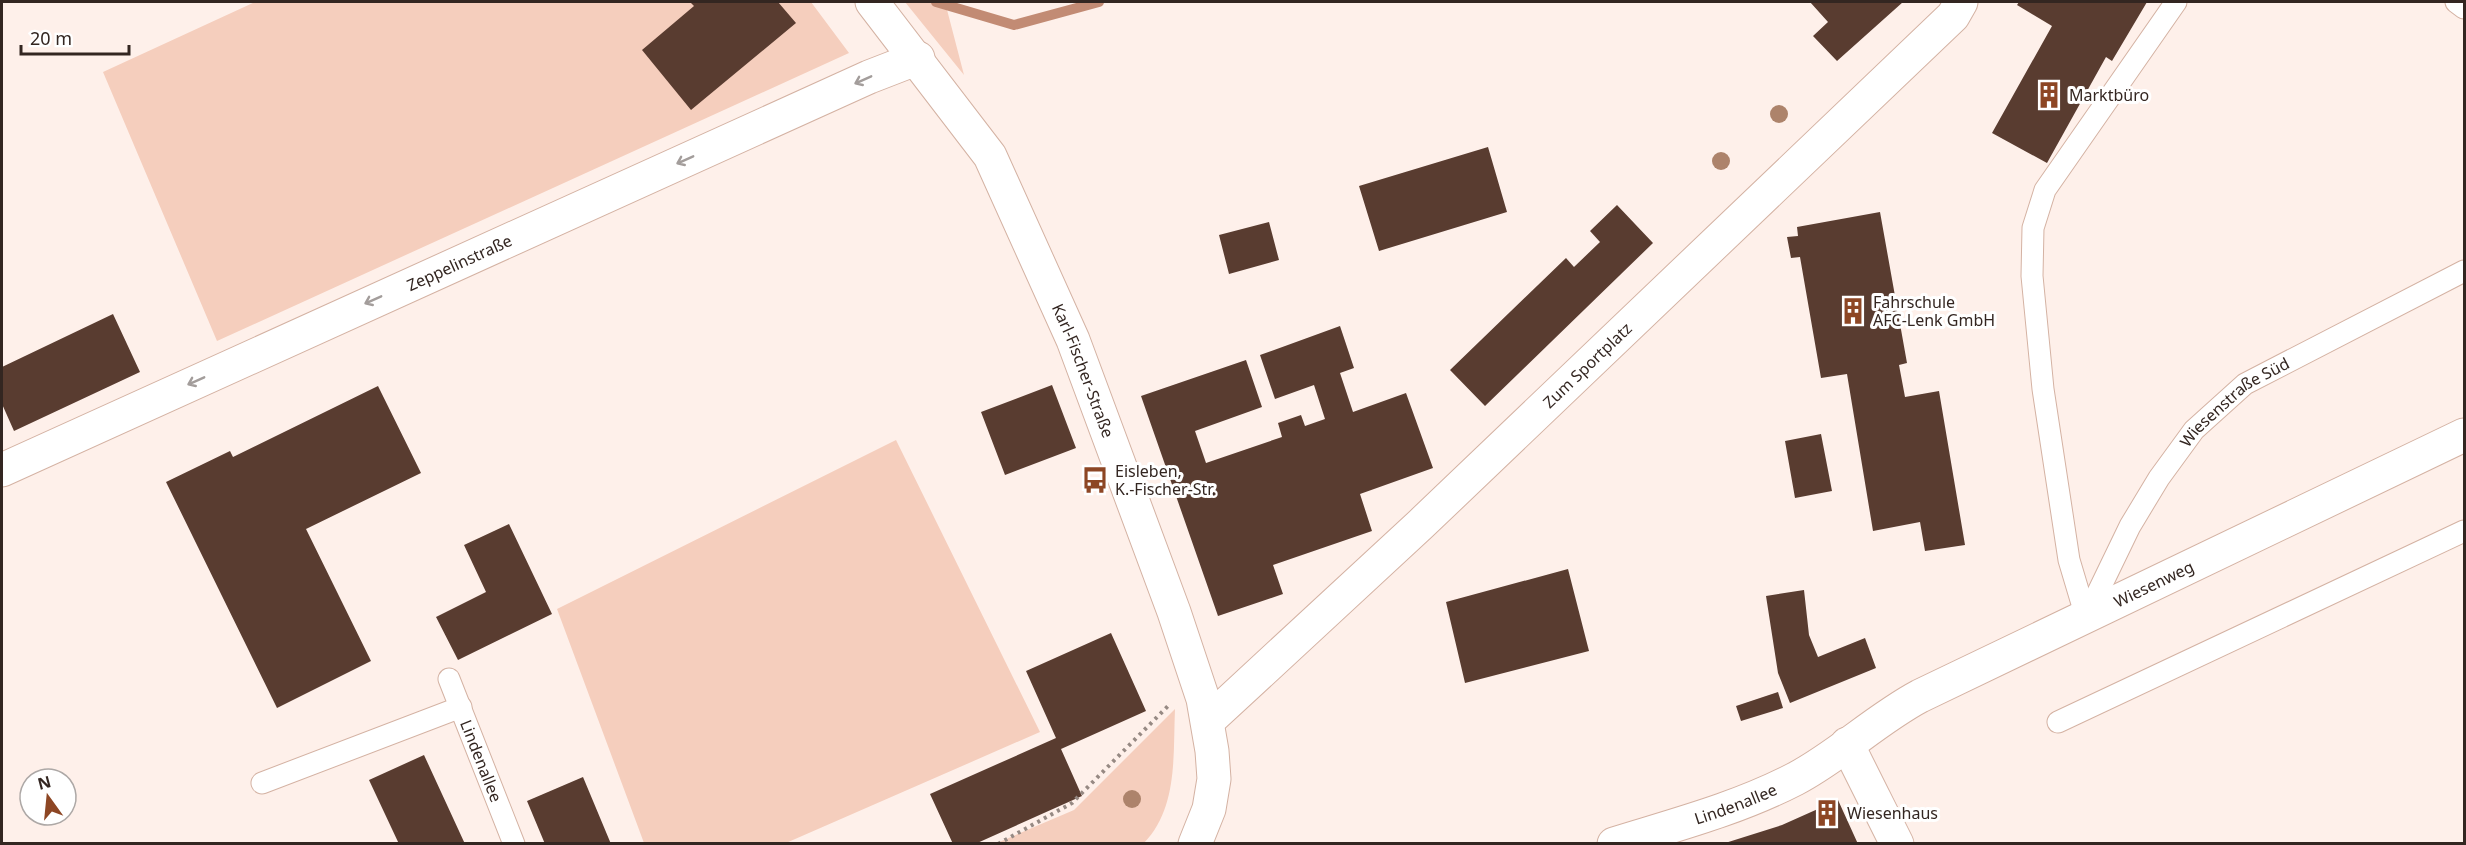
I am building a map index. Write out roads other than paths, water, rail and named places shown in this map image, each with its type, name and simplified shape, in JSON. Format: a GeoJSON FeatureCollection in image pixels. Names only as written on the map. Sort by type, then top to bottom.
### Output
{"type":"FeatureCollection","features":[{"type":"Feature","properties":{"kind":"street","name":"Karl-Fischer-Straße"},"geometry":{"type":"LineString","coordinates":[[872,2],[918,58],[990,156],[1073,340],[1197,676],[1208,721],[1214,779],[1209,808],[1196,843]]}},
{"type":"Feature","properties":{"kind":"street","name":"Zum Sportplatz"},"geometry":{"type":"LineString","coordinates":[[1208,721],[1464,483],[1953,16],[1961,2]]}},
{"type":"Feature","properties":{"kind":"street","name":"Zeppelinstraße"},"geometry":{"type":"LineString","coordinates":[[2,470],[837,92],[918,58]]}},
{"type":"Feature","properties":{"kind":"street","name":"Wiesenweg"},"geometry":{"type":"LineString","coordinates":[[1847,744],[1898,708],[2464,435]]}},
{"type":"Feature","properties":{"kind":"street","name":"Lindenallee"},"geometry":{"type":"LineString","coordinates":[[1614,843],[1755,799],[1803,774],[1847,744]]}},
{"type":"Feature","properties":{"kind":"street"},"geometry":{"type":"LineString","coordinates":[[1847,744],[1898,843]]}},
{"type":"Feature","properties":{"kind":"lane"},"geometry":{"type":"LineString","coordinates":[[2086,616],[2069,560],[2043,389],[2032,276],[2033,228],[2045,190],[2176,2]]}},
{"type":"Feature","properties":{"kind":"lane"},"geometry":{"type":"LineString","coordinates":[[2456,2],[2464,8]]}},
{"type":"Feature","properties":{"kind":"lane","name":"Wiesenstraße Süd"},"geometry":{"type":"LineString","coordinates":[[2086,616],[2130,526],[2159,478],[2194,430],[2245,384],[2464,271]]}},
{"type":"Feature","properties":{"kind":"lane"},"geometry":{"type":"LineString","coordinates":[[2058,722],[2464,531]]}},
{"type":"Feature","properties":{"kind":"lane","name":"Lindenallee"},"geometry":{"type":"LineString","coordinates":[[448,679],[513,843]]}},
{"type":"Feature","properties":{"kind":"lane"},"geometry":{"type":"LineString","coordinates":[[262,783],[461,707]]}},
{"type":"Feature","properties":{"kind":"waterway"},"geometry":{"type":"LineString","coordinates":[[936,2],[1014,25],[1099,2]]}},
{"type":"Feature","properties":{"kind":"place","name":"Marktbüro"},"geometry":{"type":"Point","coordinates":[2049,95]}},
{"type":"Feature","properties":{"kind":"place","name":"Fahrschule AFC-Lenk GmbH"},"geometry":{"type":"Point","coordinates":[1853,311]}},
{"type":"Feature","properties":{"kind":"place","name":"Eisleben, K.-Fischer-Str."},"geometry":{"type":"Point","coordinates":[1095,480]}},
{"type":"Feature","properties":{"kind":"place","name":"Wiesenhaus"},"geometry":{"type":"Point","coordinates":[1827,813]}}]}
